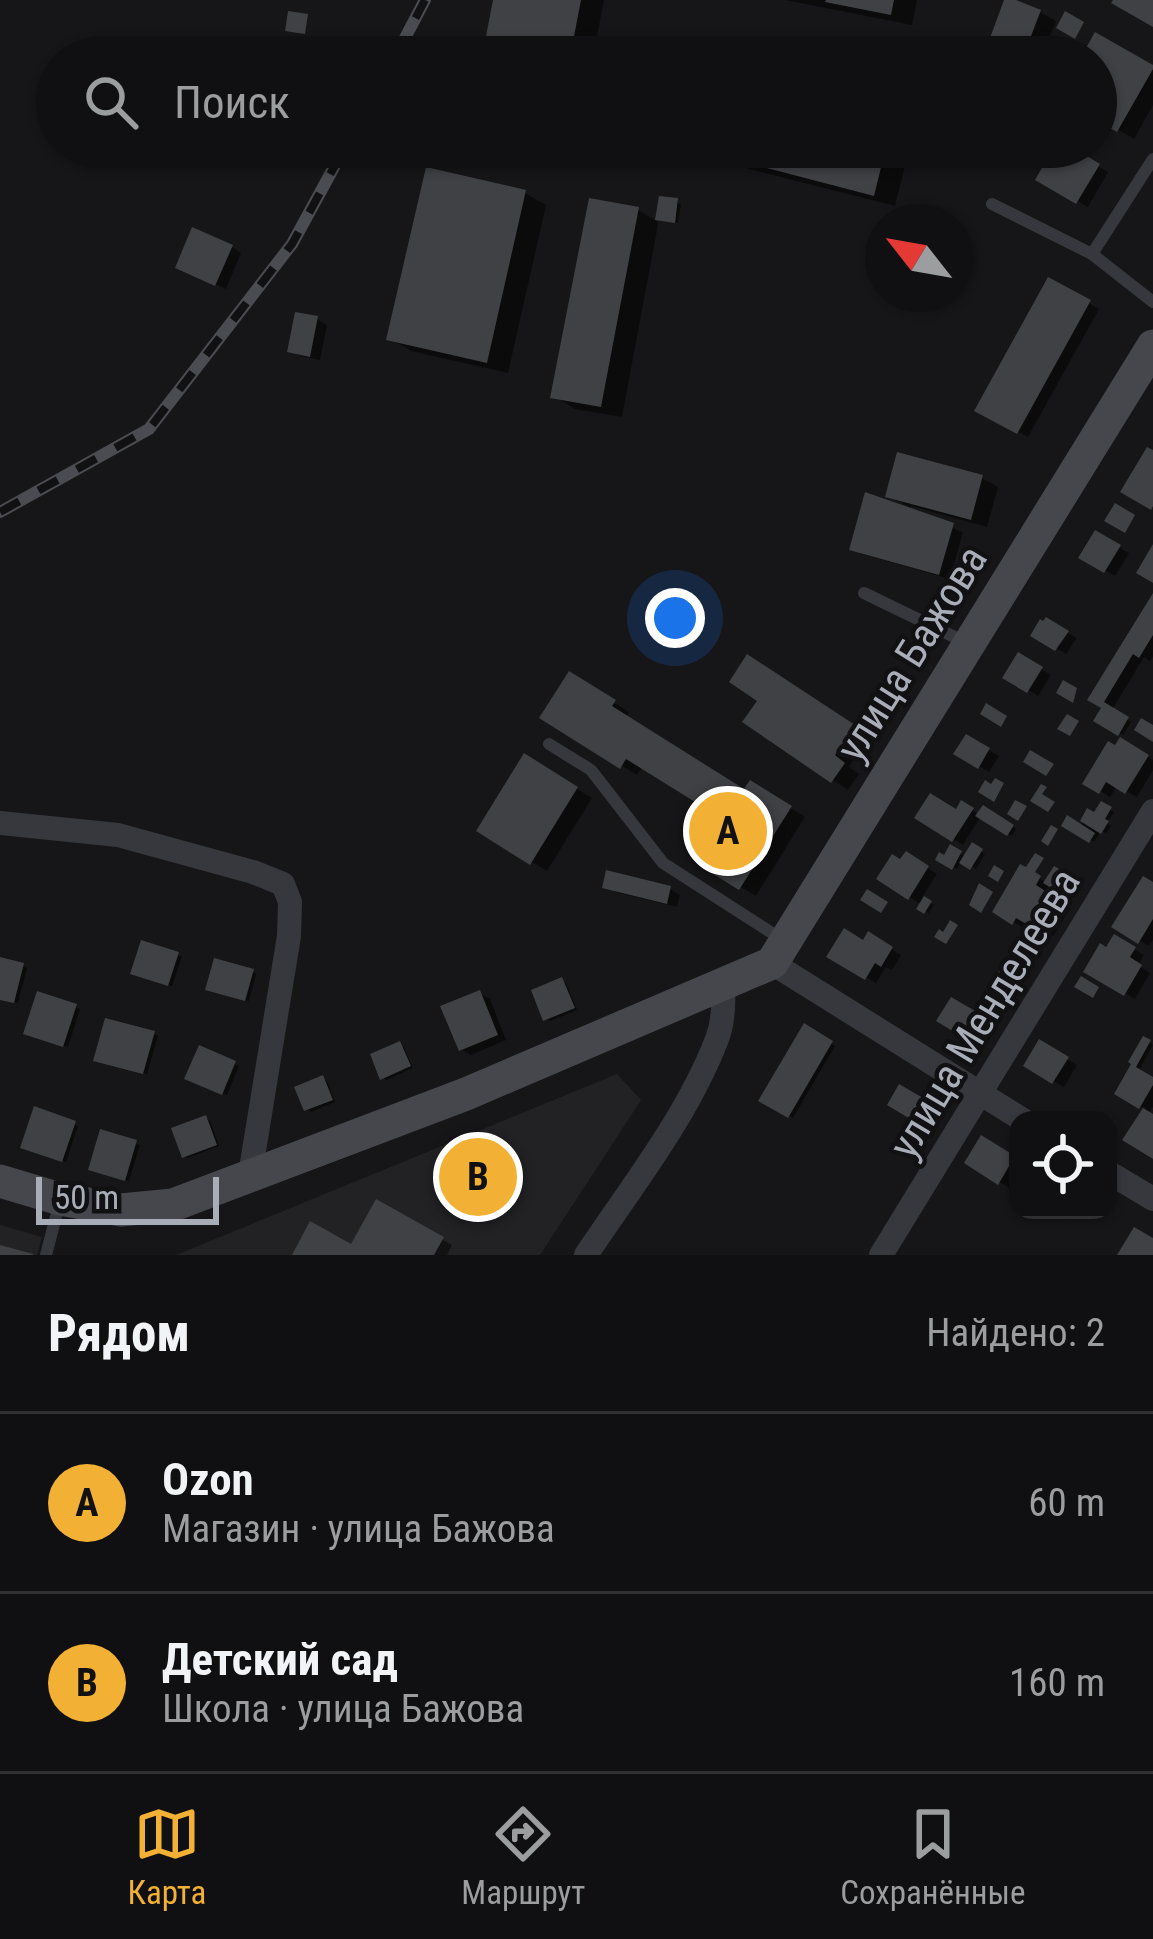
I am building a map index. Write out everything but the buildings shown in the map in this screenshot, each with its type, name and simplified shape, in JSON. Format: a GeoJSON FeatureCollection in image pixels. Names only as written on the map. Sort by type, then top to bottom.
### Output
{"type":"FeatureCollection","features":[{"type":"Feature","properties":{"kind":"main road","name":"улица Бажова"},"geometry":{"type":"LineString","coordinates":[[778,952],[1153,346]]}},
{"type":"Feature","properties":{"kind":"main road"},"geometry":{"type":"LineString","coordinates":[[0,1181],[121,1210],[173,1204],[466,1094],[723,984],[778,952]]}},
{"type":"Feature","properties":{"kind":"street","name":"улица Менделеева"},"geometry":{"type":"LineString","coordinates":[[881,1255],[1153,811]]}},
{"type":"Feature","properties":{"kind":"street"},"geometry":{"type":"LineString","coordinates":[[0,823],[118,835],[283,884],[290,902],[289,936],[250,1175]]}},
{"type":"Feature","properties":{"kind":"street"},"geometry":{"type":"LineString","coordinates":[[778,952],[1009,1112]]}},
{"type":"Feature","properties":{"kind":"street"},"geometry":{"type":"LineString","coordinates":[[586,1255],[683,1108],[718,1036],[723,984]]}},
{"type":"Feature","properties":{"kind":"street"},"geometry":{"type":"LineString","coordinates":[[1117,1177],[1153,1199]]}},
{"type":"Feature","properties":{"kind":"lane"},"geometry":{"type":"LineString","coordinates":[[1092,254],[1153,159]]}},
{"type":"Feature","properties":{"kind":"lane"},"geometry":{"type":"LineString","coordinates":[[992,204],[1092,254],[1153,302]]}},
{"type":"Feature","properties":{"kind":"lane"},"geometry":{"type":"LineString","coordinates":[[864,593],[970,645]]}},
{"type":"Feature","properties":{"kind":"lane"},"geometry":{"type":"LineString","coordinates":[[549,744],[591,770],[663,863],[778,952]]}},
{"type":"Feature","properties":{"kind":"lane"},"geometry":{"type":"LineString","coordinates":[[46,1255],[60,1199]]}},
{"type":"Feature","properties":{"kind":"shaded area"},"geometry":{"type":"Polygon","coordinates":[[[617,1074],[641,1100],[540,1255],[176,1255],[617,1074]]]}},
{"type":"Feature","properties":{"kind":"shaded area"},"geometry":{"type":"Polygon","coordinates":[[[0,1225],[42,1237],[37,1255],[0,1255],[0,1225]]]}},
{"type":"Feature","properties":{"kind":"railway"},"geometry":{"type":"LineString","coordinates":[[406,36],[425,0]]}},
{"type":"Feature","properties":{"kind":"railway"},"geometry":{"type":"LineString","coordinates":[[0,512],[149,429],[292,244],[334,168]]}},
{"type":"Feature","properties":{"kind":"place","name":"Ozon"},"geometry":{"type":"Point","coordinates":[728,831]}},
{"type":"Feature","properties":{"kind":"place","name":"Детский сад"},"geometry":{"type":"Point","coordinates":[478,1177]}}]}
